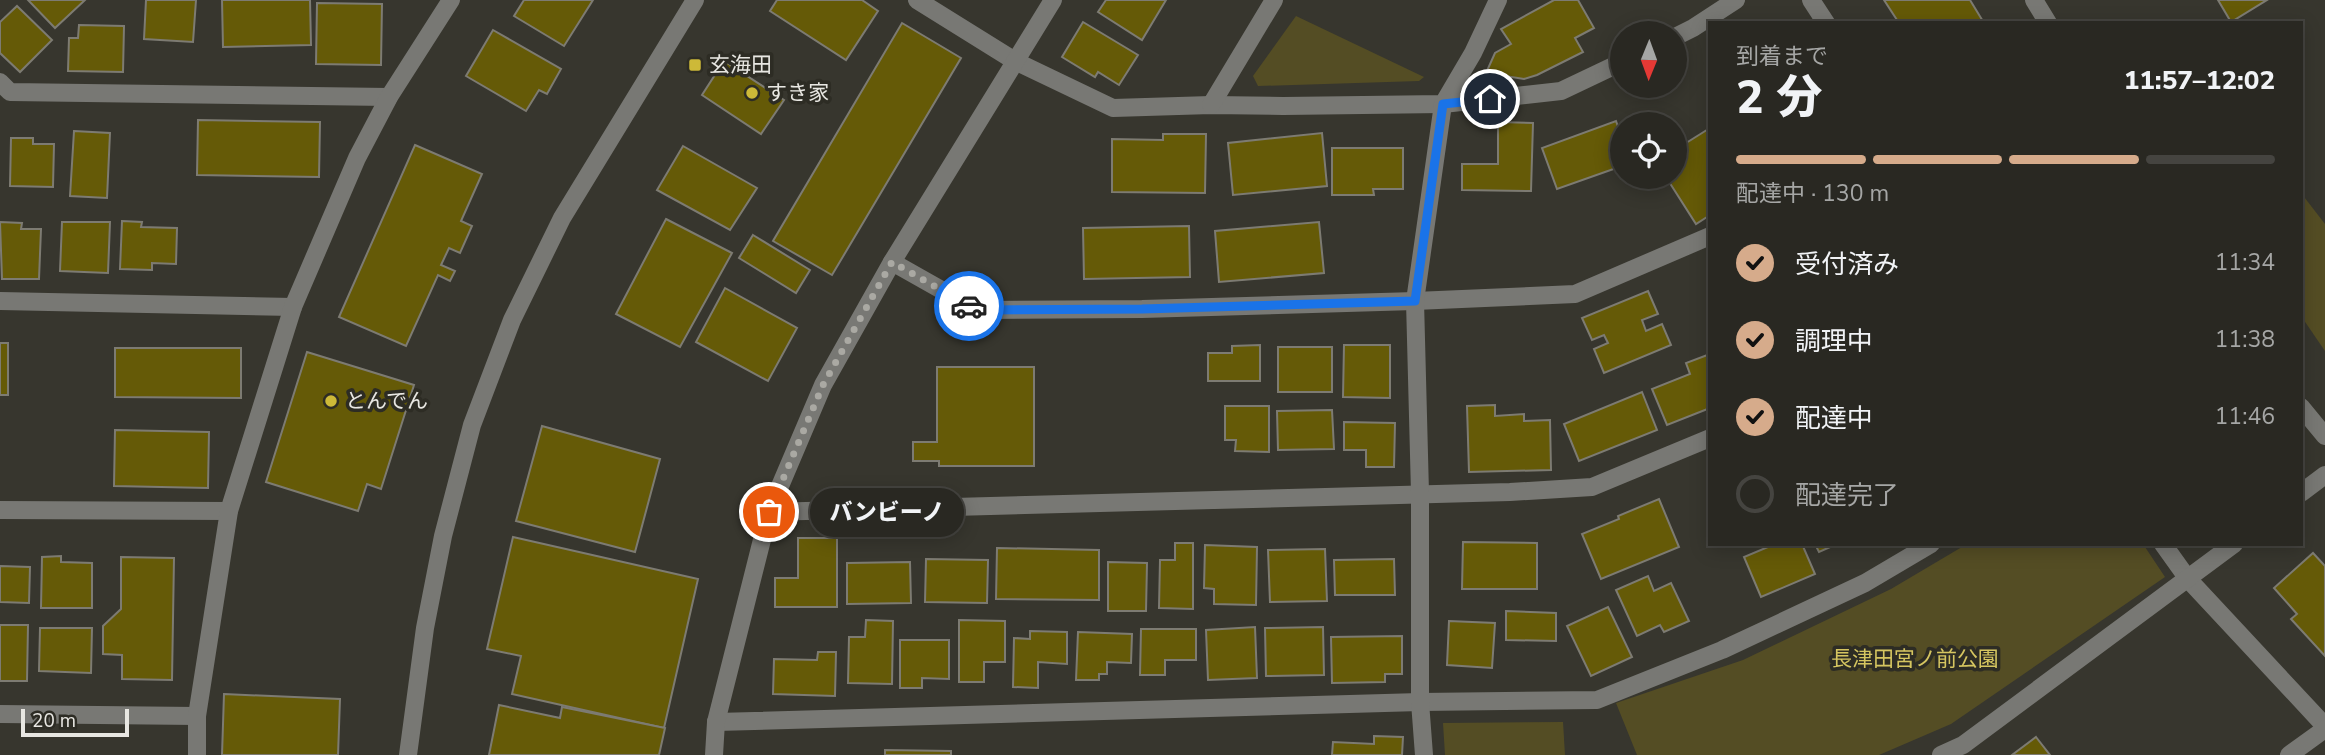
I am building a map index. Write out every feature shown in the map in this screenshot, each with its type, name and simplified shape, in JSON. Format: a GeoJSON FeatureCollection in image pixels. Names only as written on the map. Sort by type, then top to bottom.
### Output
{"type":"FeatureCollection","features":[{"type":"Feature","properties":{"kind":"street"},"geometry":{"type":"LineString","coordinates":[[197,755],[197,716],[229,511],[293,307],[357,158],[388,97],[451,0]]}},
{"type":"Feature","properties":{"kind":"street"},"geometry":{"type":"LineString","coordinates":[[408,755],[425,628],[443,536],[472,425],[494,367],[512,320],[562,218],[695,0]]}},
{"type":"Feature","properties":{"kind":"street"},"geometry":{"type":"LineString","coordinates":[[917,0],[1015,61],[1112,108],[1443,104],[1562,91],[1610,68]]}},
{"type":"Feature","properties":{"kind":"street"},"geometry":{"type":"LineString","coordinates":[[714,755],[716,722],[769,512],[823,385],[892,262],[1053,0]]}},
{"type":"Feature","properties":{"kind":"street"},"geometry":{"type":"LineString","coordinates":[[1211,105],[1274,0]]}},
{"type":"Feature","properties":{"kind":"street"},"geometry":{"type":"LineString","coordinates":[[1424,755],[1420,702],[1420,493],[1415,301],[1443,104],[1473,53],[1498,0]]}},
{"type":"Feature","properties":{"kind":"street"},"geometry":{"type":"LineString","coordinates":[[1687,31],[1736,0]]}},
{"type":"Feature","properties":{"kind":"street"},"geometry":{"type":"LineString","coordinates":[[1811,0],[1825,21]]}},
{"type":"Feature","properties":{"kind":"street"},"geometry":{"type":"LineString","coordinates":[[2034,0],[2047,21]]}},
{"type":"Feature","properties":{"kind":"street"},"geometry":{"type":"LineString","coordinates":[[0,82],[10,92],[388,97]]}},
{"type":"Feature","properties":{"kind":"street"},"geometry":{"type":"LineString","coordinates":[[892,262],[977,310],[1142,309],[1415,301],[1575,294],[1708,237]]}},
{"type":"Feature","properties":{"kind":"street"},"geometry":{"type":"LineString","coordinates":[[0,301],[293,307]]}},
{"type":"Feature","properties":{"kind":"street"},"geometry":{"type":"LineString","coordinates":[[2303,409],[2325,436]]}},
{"type":"Feature","properties":{"kind":"street"},"geometry":{"type":"LineString","coordinates":[[769,512],[1510,492],[1592,487],[1708,439]]}},
{"type":"Feature","properties":{"kind":"street"},"geometry":{"type":"LineString","coordinates":[[2303,492],[2325,475]]}},
{"type":"Feature","properties":{"kind":"street"},"geometry":{"type":"LineString","coordinates":[[0,510],[229,511]]}},
{"type":"Feature","properties":{"kind":"street"},"geometry":{"type":"LineString","coordinates":[[716,722],[1420,702],[1597,700],[1758,633],[1865,583],[1928,546]]}},
{"type":"Feature","properties":{"kind":"street"},"geometry":{"type":"LineString","coordinates":[[2164,546],[2188,579],[2325,728],[2289,755]]}},
{"type":"Feature","properties":{"kind":"street"},"geometry":{"type":"LineString","coordinates":[[1941,755],[1963,745],[2231,546]]}},
{"type":"Feature","properties":{"kind":"street"},"geometry":{"type":"LineString","coordinates":[[0,714],[197,716]]}},
{"type":"Feature","properties":{"kind":"green space"},"geometry":{"type":"Polygon","coordinates":[[[1296,16],[1424,77],[1419,81],[1258,86],[1253,76],[1296,16]]]}},
{"type":"Feature","properties":{"kind":"green space"},"geometry":{"type":"Polygon","coordinates":[[[2303,196],[2325,224],[2325,351],[2303,319],[2303,196]]]}},
{"type":"Feature","properties":{"kind":"green space","name":"長津田宮ノ前公園"},"geometry":{"type":"Polygon","coordinates":[[[1964,546],[2144,546],[2165,577],[1951,724],[1879,755],[1637,755],[1616,703],[1743,660],[1891,589],[1964,546]]]}},
{"type":"Feature","properties":{"kind":"green space"},"geometry":{"type":"Polygon","coordinates":[[[1563,722],[1565,755],[1445,755],[1443,723],[1563,722]]]}},
{"type":"Feature","properties":{"kind":"building"},"geometry":{"type":"Polygon","coordinates":[[[28,0],[85,0],[55,28],[28,0]]]}},
{"type":"Feature","properties":{"kind":"building"},"geometry":{"type":"Polygon","coordinates":[[[146,0],[196,0],[193,42],[144,39],[146,0]]]}},
{"type":"Feature","properties":{"kind":"building"},"geometry":{"type":"Polygon","coordinates":[[[222,0],[310,0],[311,45],[223,47],[222,0]]]}},
{"type":"Feature","properties":{"kind":"building"},"geometry":{"type":"Polygon","coordinates":[[[524,0],[593,0],[564,46],[514,16],[524,0]]]}},
{"type":"Feature","properties":{"kind":"building"},"geometry":{"type":"Polygon","coordinates":[[[777,0],[862,0],[878,11],[846,60],[770,11],[777,0]]]}},
{"type":"Feature","properties":{"kind":"building"},"geometry":{"type":"Polygon","coordinates":[[[1106,0],[1166,0],[1142,40],[1098,12],[1106,0]]]}},
{"type":"Feature","properties":{"kind":"building"},"geometry":{"type":"Polygon","coordinates":[[[1554,0],[1578,0],[1594,28],[1575,38],[1583,52],[1524,79],[1486,73],[1495,53],[1511,44],[1501,29],[1554,0]]]}},
{"type":"Feature","properties":{"kind":"building"},"geometry":{"type":"Polygon","coordinates":[[[1884,0],[1970,0],[1983,21],[1898,21],[1884,0]]]}},
{"type":"Feature","properties":{"kind":"building"},"geometry":{"type":"Polygon","coordinates":[[[2218,0],[2267,0],[2233,21],[2218,0]]]}},
{"type":"Feature","properties":{"kind":"building"},"geometry":{"type":"Polygon","coordinates":[[[317,3],[382,4],[381,65],[316,64],[317,3]]]}},
{"type":"Feature","properties":{"kind":"building"},"geometry":{"type":"Polygon","coordinates":[[[17,6],[52,40],[20,72],[0,53],[0,22],[17,6]]]}},
{"type":"Feature","properties":{"kind":"building"},"geometry":{"type":"Polygon","coordinates":[[[1083,22],[1138,55],[1119,85],[1098,72],[1095,77],[1062,57],[1083,22]]]}},
{"type":"Feature","properties":{"kind":"building"},"geometry":{"type":"Polygon","coordinates":[[[902,23],[961,58],[832,275],[773,241],[902,23]]]}},
{"type":"Feature","properties":{"kind":"building"},"geometry":{"type":"Polygon","coordinates":[[[79,25],[124,26],[123,72],[68,71],[69,38],[78,38],[79,25]]]}},
{"type":"Feature","properties":{"kind":"building"},"geometry":{"type":"Polygon","coordinates":[[[493,30],[561,69],[547,94],[539,90],[526,111],[466,76],[493,30]]]}},
{"type":"Feature","properties":{"kind":"building"},"geometry":{"type":"Polygon","coordinates":[[[724,61],[784,100],[761,134],[702,95],[724,61]]]}},
{"type":"Feature","properties":{"kind":"building"},"geometry":{"type":"Polygon","coordinates":[[[198,120],[320,122],[319,177],[197,175],[198,120]]]}},
{"type":"Feature","properties":{"kind":"building"},"geometry":{"type":"Polygon","coordinates":[[[1498,122],[1533,123],[1531,191],[1462,190],[1462,164],[1498,164],[1498,122]]]}},
{"type":"Feature","properties":{"kind":"building"},"geometry":{"type":"Polygon","coordinates":[[[1610,123],[1610,170],[1557,189],[1542,148],[1610,123]]]}},
{"type":"Feature","properties":{"kind":"building"},"geometry":{"type":"Polygon","coordinates":[[[1708,129],[1708,216],[1696,224],[1674,189],[1687,189],[1687,142],[1708,129]]]}},
{"type":"Feature","properties":{"kind":"building"},"geometry":{"type":"Polygon","coordinates":[[[74,131],[110,133],[107,198],[70,196],[74,131]]]}},
{"type":"Feature","properties":{"kind":"building"},"geometry":{"type":"Polygon","coordinates":[[[1322,133],[1327,186],[1233,195],[1228,143],[1322,133]]]}},
{"type":"Feature","properties":{"kind":"building"},"geometry":{"type":"Polygon","coordinates":[[[1163,134],[1206,134],[1205,193],[1112,192],[1112,139],[1163,140],[1163,134]]]}},
{"type":"Feature","properties":{"kind":"building"},"geometry":{"type":"Polygon","coordinates":[[[11,138],[33,138],[33,144],[54,144],[53,187],[10,186],[11,138]]]}},
{"type":"Feature","properties":{"kind":"building"},"geometry":{"type":"Polygon","coordinates":[[[415,145],[482,174],[461,221],[472,226],[460,253],[449,248],[441,265],[455,271],[450,281],[438,275],[406,346],[339,317],[415,145]]]}},
{"type":"Feature","properties":{"kind":"building"},"geometry":{"type":"Polygon","coordinates":[[[683,146],[757,188],[730,230],[657,190],[683,146]]]}},
{"type":"Feature","properties":{"kind":"building"},"geometry":{"type":"Polygon","coordinates":[[[1332,148],[1403,148],[1403,189],[1373,189],[1374,195],[1332,195],[1332,148]]]}},
{"type":"Feature","properties":{"kind":"building"},"geometry":{"type":"Polygon","coordinates":[[[666,219],[732,253],[680,347],[616,314],[666,219]]]}},
{"type":"Feature","properties":{"kind":"building"},"geometry":{"type":"Polygon","coordinates":[[[122,221],[142,222],[141,227],[177,228],[176,264],[152,263],[152,270],[120,269],[122,221]]]}},
{"type":"Feature","properties":{"kind":"building"},"geometry":{"type":"Polygon","coordinates":[[[0,222],[22,223],[21,229],[41,229],[39,279],[2,279],[0,222]]]}},
{"type":"Feature","properties":{"kind":"building"},"geometry":{"type":"Polygon","coordinates":[[[62,222],[110,222],[108,273],[60,271],[62,222]]]}},
{"type":"Feature","properties":{"kind":"building"},"geometry":{"type":"Polygon","coordinates":[[[1319,222],[1324,273],[1219,282],[1215,231],[1319,222]]]}},
{"type":"Feature","properties":{"kind":"building"},"geometry":{"type":"Polygon","coordinates":[[[1189,226],[1190,277],[1084,279],[1083,228],[1189,226]]]}},
{"type":"Feature","properties":{"kind":"building"},"geometry":{"type":"Polygon","coordinates":[[[753,235],[810,270],[796,293],[739,258],[753,235]]]}},
{"type":"Feature","properties":{"kind":"building"},"geometry":{"type":"Polygon","coordinates":[[[725,288],[797,328],[768,381],[696,342],[725,288]]]}},
{"type":"Feature","properties":{"kind":"building"},"geometry":{"type":"Polygon","coordinates":[[[1648,291],[1658,314],[1642,320],[1646,331],[1662,324],[1671,345],[1604,373],[1594,349],[1608,343],[1604,335],[1592,340],[1582,318],[1648,291]]]}},
{"type":"Feature","properties":{"kind":"building"},"geometry":{"type":"Polygon","coordinates":[[[0,343],[8,343],[8,395],[0,395],[0,343]]]}},
{"type":"Feature","properties":{"kind":"building"},"geometry":{"type":"Polygon","coordinates":[[[1260,345],[1260,381],[1208,381],[1208,353],[1232,353],[1232,346],[1260,345]]]}},
{"type":"Feature","properties":{"kind":"building"},"geometry":{"type":"Polygon","coordinates":[[[1344,345],[1390,345],[1390,398],[1343,397],[1344,345]]]}},
{"type":"Feature","properties":{"kind":"building"},"geometry":{"type":"Polygon","coordinates":[[[1278,347],[1332,347],[1332,392],[1278,392],[1278,347]]]}},
{"type":"Feature","properties":{"kind":"building"},"geometry":{"type":"Polygon","coordinates":[[[115,348],[241,348],[241,398],[115,397],[115,348]]]}},
{"type":"Feature","properties":{"kind":"building"},"geometry":{"type":"Polygon","coordinates":[[[307,352],[414,385],[381,489],[367,484],[358,511],[266,482],[307,352]]]}},
{"type":"Feature","properties":{"kind":"building"},"geometry":{"type":"Polygon","coordinates":[[[1708,355],[1708,409],[1667,425],[1652,389],[1690,374],[1686,363],[1708,355]]]}},
{"type":"Feature","properties":{"kind":"building"},"geometry":{"type":"Polygon","coordinates":[[[937,367],[1034,367],[1034,466],[939,466],[939,461],[913,461],[913,442],[937,442],[937,367]]]}},
{"type":"Feature","properties":{"kind":"building"},"geometry":{"type":"Polygon","coordinates":[[[1642,392],[1657,430],[1579,461],[1564,424],[1642,392]]]}},
{"type":"Feature","properties":{"kind":"building"},"geometry":{"type":"Polygon","coordinates":[[[1495,405],[1495,416],[1524,414],[1524,421],[1550,420],[1551,470],[1469,472],[1467,406],[1495,405]]]}},
{"type":"Feature","properties":{"kind":"building"},"geometry":{"type":"Polygon","coordinates":[[[1225,406],[1269,406],[1269,452],[1235,451],[1236,440],[1225,440],[1225,406]]]}},
{"type":"Feature","properties":{"kind":"building"},"geometry":{"type":"Polygon","coordinates":[[[1332,410],[1334,449],[1278,450],[1277,411],[1332,410]]]}},
{"type":"Feature","properties":{"kind":"building"},"geometry":{"type":"Polygon","coordinates":[[[1344,422],[1395,423],[1394,467],[1366,467],[1366,450],[1344,450],[1344,422]]]}},
{"type":"Feature","properties":{"kind":"building"},"geometry":{"type":"Polygon","coordinates":[[[542,426],[660,459],[635,552],[516,521],[542,426]]]}},
{"type":"Feature","properties":{"kind":"building"},"geometry":{"type":"Polygon","coordinates":[[[115,430],[209,432],[208,488],[114,486],[115,430]]]}},
{"type":"Feature","properties":{"kind":"building"},"geometry":{"type":"Polygon","coordinates":[[[1659,499],[1679,547],[1601,579],[1582,534],[1659,499]]]}},
{"type":"Feature","properties":{"kind":"building"},"geometry":{"type":"Polygon","coordinates":[[[513,537],[698,579],[664,728],[512,694],[521,656],[487,649],[513,537]]]}},
{"type":"Feature","properties":{"kind":"building"},"geometry":{"type":"Polygon","coordinates":[[[798,538],[837,538],[837,607],[775,607],[775,578],[798,578],[798,538]]]}},
{"type":"Feature","properties":{"kind":"building"},"geometry":{"type":"Polygon","coordinates":[[[1463,542],[1537,543],[1537,589],[1462,589],[1463,542]]]}},
{"type":"Feature","properties":{"kind":"building"},"geometry":{"type":"Polygon","coordinates":[[[1175,543],[1193,543],[1193,609],[1159,608],[1160,560],[1175,560],[1175,543]]]}},
{"type":"Feature","properties":{"kind":"building"},"geometry":{"type":"Polygon","coordinates":[[[1205,545],[1257,547],[1256,605],[1214,604],[1214,589],[1204,588],[1205,545]]]}},
{"type":"Feature","properties":{"kind":"building"},"geometry":{"type":"Polygon","coordinates":[[[1770,546],[1803,546],[1815,574],[1761,597],[1744,557],[1770,546]]]}},
{"type":"Feature","properties":{"kind":"building"},"geometry":{"type":"Polygon","coordinates":[[[1816,546],[1832,546],[1819,552],[1816,546]]]}},
{"type":"Feature","properties":{"kind":"building"},"geometry":{"type":"Polygon","coordinates":[[[997,548],[1099,550],[1099,600],[996,599],[997,548]]]}},
{"type":"Feature","properties":{"kind":"building"},"geometry":{"type":"Polygon","coordinates":[[[1325,549],[1327,601],[1270,602],[1268,550],[1325,549]]]}},
{"type":"Feature","properties":{"kind":"building"},"geometry":{"type":"Polygon","coordinates":[[[2313,553],[2325,566],[2325,656],[2291,619],[2297,614],[2274,588],[2313,553]]]}},
{"type":"Feature","properties":{"kind":"building"},"geometry":{"type":"Polygon","coordinates":[[[61,556],[61,562],[92,563],[92,608],[41,608],[42,557],[61,556]]]}},
{"type":"Feature","properties":{"kind":"building"},"geometry":{"type":"Polygon","coordinates":[[[121,557],[174,558],[172,680],[122,679],[122,655],[103,654],[103,626],[121,609],[121,557]]]}},
{"type":"Feature","properties":{"kind":"building"},"geometry":{"type":"Polygon","coordinates":[[[926,559],[988,560],[987,603],[925,602],[926,559]]]}},
{"type":"Feature","properties":{"kind":"building"},"geometry":{"type":"Polygon","coordinates":[[[1394,559],[1395,595],[1335,595],[1334,560],[1394,559]]]}},
{"type":"Feature","properties":{"kind":"building"},"geometry":{"type":"Polygon","coordinates":[[[910,562],[911,603],[847,604],[847,563],[910,562]]]}},
{"type":"Feature","properties":{"kind":"building"},"geometry":{"type":"Polygon","coordinates":[[[1108,562],[1147,563],[1146,611],[1108,611],[1108,562]]]}},
{"type":"Feature","properties":{"kind":"building"},"geometry":{"type":"Polygon","coordinates":[[[0,566],[30,567],[29,603],[0,602],[0,566]]]}},
{"type":"Feature","properties":{"kind":"building"},"geometry":{"type":"Polygon","coordinates":[[[1648,576],[1654,591],[1671,583],[1689,621],[1664,632],[1660,625],[1637,636],[1616,590],[1648,576]]]}},
{"type":"Feature","properties":{"kind":"building"},"geometry":{"type":"Polygon","coordinates":[[[1608,607],[1632,657],[1591,676],[1567,626],[1608,607]]]}},
{"type":"Feature","properties":{"kind":"building"},"geometry":{"type":"Polygon","coordinates":[[[1506,611],[1556,613],[1556,641],[1506,640],[1506,611]]]}},
{"type":"Feature","properties":{"kind":"building"},"geometry":{"type":"Polygon","coordinates":[[[866,620],[893,621],[892,684],[848,683],[849,637],[865,637],[866,620]]]}},
{"type":"Feature","properties":{"kind":"building"},"geometry":{"type":"Polygon","coordinates":[[[959,620],[1005,621],[1005,662],[984,662],[984,682],[959,682],[959,620]]]}},
{"type":"Feature","properties":{"kind":"building"},"geometry":{"type":"Polygon","coordinates":[[[1449,621],[1495,623],[1492,668],[1447,665],[1449,621]]]}},
{"type":"Feature","properties":{"kind":"building"},"geometry":{"type":"Polygon","coordinates":[[[0,625],[28,625],[27,681],[0,681],[0,625]]]}},
{"type":"Feature","properties":{"kind":"building"},"geometry":{"type":"Polygon","coordinates":[[[1255,627],[1257,678],[1208,680],[1206,630],[1255,627]]]}},
{"type":"Feature","properties":{"kind":"building"},"geometry":{"type":"Polygon","coordinates":[[[1323,627],[1324,675],[1266,676],[1265,628],[1323,627]]]}},
{"type":"Feature","properties":{"kind":"building"},"geometry":{"type":"Polygon","coordinates":[[[40,628],[92,628],[91,673],[39,671],[40,628]]]}},
{"type":"Feature","properties":{"kind":"building"},"geometry":{"type":"Polygon","coordinates":[[[1141,629],[1196,629],[1196,660],[1165,660],[1165,675],[1140,675],[1141,629]]]}},
{"type":"Feature","properties":{"kind":"building"},"geometry":{"type":"Polygon","coordinates":[[[1030,631],[1067,632],[1067,664],[1038,662],[1038,688],[1013,687],[1014,638],[1030,639],[1030,631]]]}},
{"type":"Feature","properties":{"kind":"building"},"geometry":{"type":"Polygon","coordinates":[[[1078,632],[1132,634],[1131,663],[1107,662],[1107,674],[1099,674],[1099,680],[1076,680],[1078,632]]]}},
{"type":"Feature","properties":{"kind":"building"},"geometry":{"type":"Polygon","coordinates":[[[1402,636],[1402,674],[1385,674],[1385,682],[1332,683],[1331,637],[1402,636]]]}},
{"type":"Feature","properties":{"kind":"building"},"geometry":{"type":"Polygon","coordinates":[[[900,640],[949,640],[949,679],[922,678],[922,688],[900,688],[900,640]]]}},
{"type":"Feature","properties":{"kind":"building"},"geometry":{"type":"Polygon","coordinates":[[[818,652],[836,652],[835,696],[773,694],[774,659],[817,660],[818,652]]]}},
{"type":"Feature","properties":{"kind":"building"},"geometry":{"type":"Polygon","coordinates":[[[224,694],[340,699],[338,755],[222,755],[224,694]]]}},
{"type":"Feature","properties":{"kind":"building"},"geometry":{"type":"Polygon","coordinates":[[[499,705],[560,718],[562,707],[665,728],[659,755],[489,755],[499,705]]]}},
{"type":"Feature","properties":{"kind":"building"},"geometry":{"type":"Polygon","coordinates":[[[1374,736],[1403,737],[1402,755],[1332,755],[1333,742],[1374,744],[1374,736]]]}},
{"type":"Feature","properties":{"kind":"building"},"geometry":{"type":"Polygon","coordinates":[[[2036,737],[2050,755],[2012,755],[2036,737]]]}},
{"type":"Feature","properties":{"kind":"building"},"geometry":{"type":"Polygon","coordinates":[[[885,750],[951,751],[951,755],[885,755],[885,750]]]}},
{"type":"Feature","properties":{"kind":"way so far"},"geometry":{"type":"LineString","coordinates":[[769,512],[823,385],[892,262],[969,306]]}},
{"type":"Feature","properties":{"kind":"place","name":"玄海田"},"geometry":{"type":"Point","coordinates":[695,65]}},
{"type":"Feature","properties":{"kind":"place","name":"すき家"},"geometry":{"type":"Point","coordinates":[752,93]}},
{"type":"Feature","properties":{"kind":"place","name":"とんでん"},"geometry":{"type":"Point","coordinates":[331,401]}},
{"type":"Feature","properties":{"kind":"place","name":"バンビーノ"},"geometry":{"type":"Point","coordinates":[769,512]}},
{"type":"Feature","properties":{"kind":"route"},"geometry":{"type":"LineString","coordinates":[[969,306],[977,310],[1142,309],[1415,301],[1443,104],[1490,99]]}}]}
